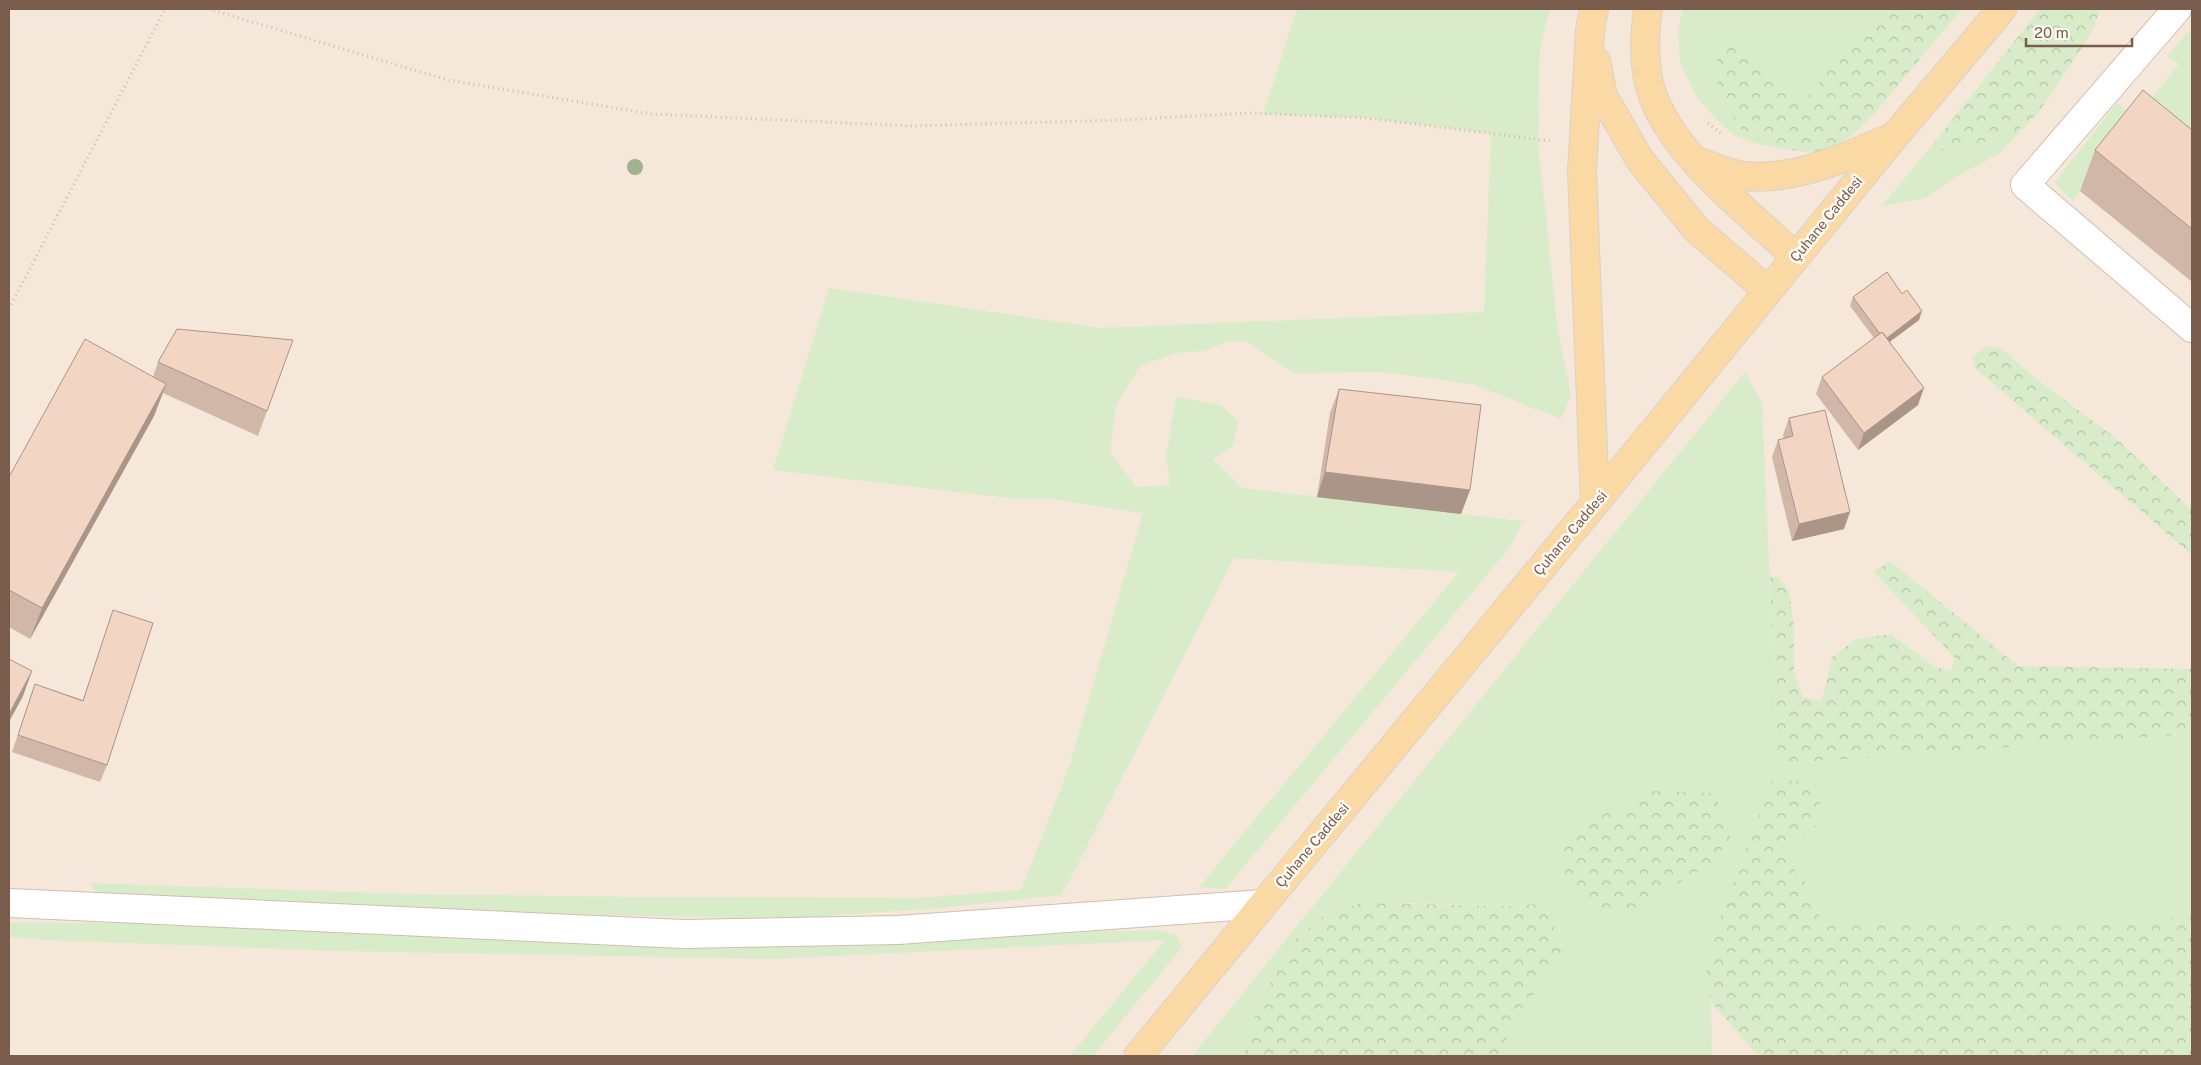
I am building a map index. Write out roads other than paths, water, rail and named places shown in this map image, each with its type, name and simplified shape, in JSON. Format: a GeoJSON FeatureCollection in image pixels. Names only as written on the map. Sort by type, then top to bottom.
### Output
{"type":"FeatureCollection","features":[{"type":"Feature","properties":{"kind":"main road"},"geometry":{"type":"LineString","coordinates":[[1648,9],[1645,31],[1647,62],[1654,99],[1678,144],[1796,257]]}},
{"type":"Feature","properties":{"kind":"main road","name":"Çuhane Caddesi"},"geometry":{"type":"LineString","coordinates":[[1138,1056],[1595,504],[1894,137],[2002,9]]}},
{"type":"Feature","properties":{"kind":"main road"},"geometry":{"type":"LineString","coordinates":[[1592,20],[1582,172],[1595,504]]}},
{"type":"Feature","properties":{"kind":"main road"},"geometry":{"type":"LineString","coordinates":[[1592,20],[1603,96],[1640,160],[1696,229],[1768,291]]}},
{"type":"Feature","properties":{"kind":"main road"},"geometry":{"type":"LineString","coordinates":[[1693,160],[1742,176],[1788,175],[1831,163],[1894,137]]}},
{"type":"Feature","properties":{"kind":"lane"},"geometry":{"type":"LineString","coordinates":[[2177,9],[2025,185],[2192,328]]}},
{"type":"Feature","properties":{"kind":"lane"},"geometry":{"type":"LineString","coordinates":[[9,903],[684,934],[898,930],[1263,904]]}}]}
